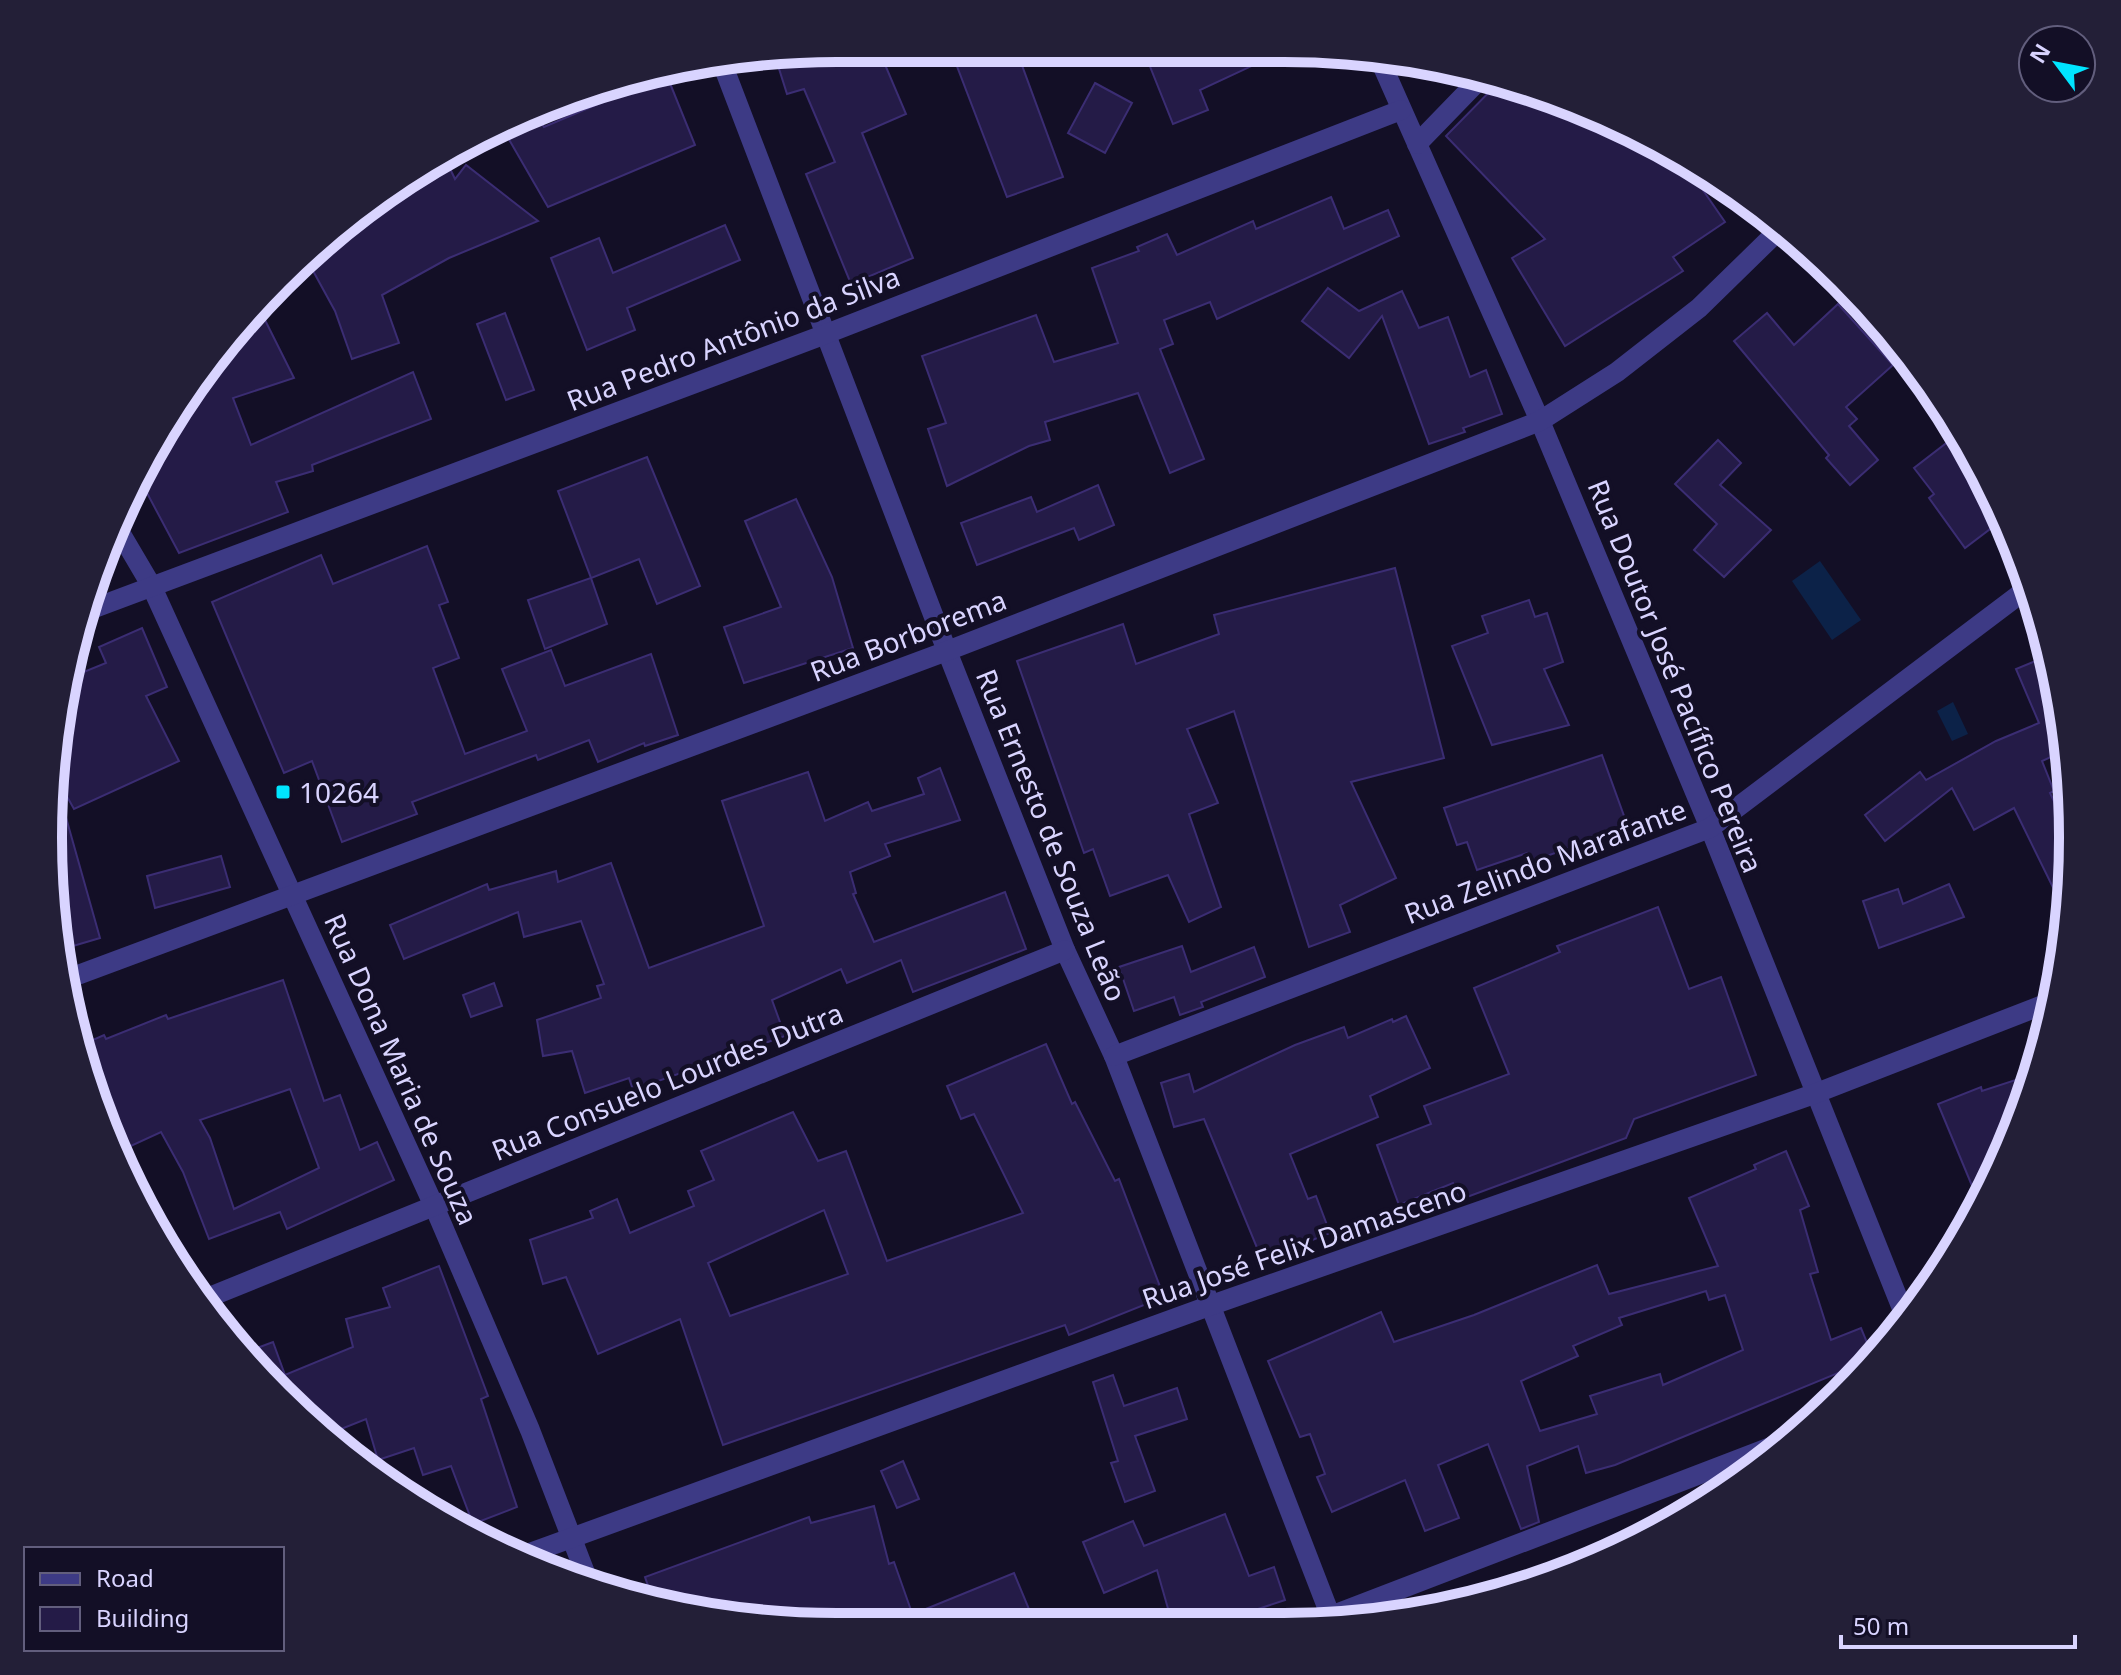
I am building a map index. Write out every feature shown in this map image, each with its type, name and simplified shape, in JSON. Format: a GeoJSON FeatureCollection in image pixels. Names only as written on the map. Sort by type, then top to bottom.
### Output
{"type":"FeatureCollection","features":[{"type":"Feature","properties":{"kind":"street","name":"Rua Doutor José Pacífico Pereira"},"geometry":{"type":"LineString","coordinates":[[1384,69],[1540,421],[1710,828],[1901,1307]]}},
{"type":"Feature","properties":{"kind":"street","name":"Rua Ernesto de Souza Leão"},"geometry":{"type":"LineString","coordinates":[[725,71],[947,651],[1065,950],[1114,1056],[1329,1611]]}},
{"type":"Feature","properties":{"kind":"street"},"geometry":{"type":"LineString","coordinates":[[1417,144],[1474,86]]}},
{"type":"Feature","properties":{"kind":"street","name":"Rua Pedro Antônio da Silva"},"geometry":{"type":"LineString","coordinates":[[97,607],[826,334],[1401,110]]}},
{"type":"Feature","properties":{"kind":"street","name":"Rua Borborema"},"geometry":{"type":"LineString","coordinates":[[75,976],[947,651],[1540,421],[1617,372],[1699,308],[1773,236]]}},
{"type":"Feature","properties":{"kind":"street","name":"Rua Dona Maria de Souza"},"geometry":{"type":"LineString","coordinates":[[123,537],[151,585],[434,1206],[584,1571]]}},
{"type":"Feature","properties":{"kind":"street","name":"Rua Zelindo Marafante"},"geometry":{"type":"LineString","coordinates":[[1114,1056],[1710,828],[2020,594]]}},
{"type":"Feature","properties":{"kind":"street","name":"Rua Consuelo Lourdes Dutra"},"geometry":{"type":"LineString","coordinates":[[212,1296],[1065,950]]}},
{"type":"Feature","properties":{"kind":"street","name":"Rua José Felix Damasceno"},"geometry":{"type":"LineString","coordinates":[[535,1551],[1209,1306],[1814,1094],[2040,1006]]}},
{"type":"Feature","properties":{"kind":"street"},"geometry":{"type":"LineString","coordinates":[[1366,1608],[1756,1453]]}},
{"type":"Feature","properties":{"kind":"water"},"geometry":{"type":"Polygon","coordinates":[[[1820,561],[1861,620],[1832,640],[1792,581],[1820,561]]]}},
{"type":"Feature","properties":{"kind":"water"},"geometry":{"type":"Polygon","coordinates":[[[1953,702],[1968,734],[1952,741],[1937,711],[1953,702]]]}},
{"type":"Feature","properties":{"kind":"building"},"geometry":{"type":"Polygon","coordinates":[[[884,62],[906,114],[862,133],[913,258],[851,284],[806,174],[835,162],[804,89],[787,94],[778,65],[884,62]]]}},
{"type":"Feature","properties":{"kind":"building"},"geometry":{"type":"Polygon","coordinates":[[[955,62],[1021,62],[1063,177],[1007,197],[955,62]]]}},
{"type":"Feature","properties":{"kind":"building"},"geometry":{"type":"Polygon","coordinates":[[[1148,62],[1260,62],[1200,90],[1208,110],[1173,124],[1148,62]]]}},
{"type":"Feature","properties":{"kind":"building"},"geometry":{"type":"Polygon","coordinates":[[[669,81],[695,145],[548,207],[507,136],[541,121],[544,127],[605,101],[605,98],[669,81]]]}},
{"type":"Feature","properties":{"kind":"building"},"geometry":{"type":"Polygon","coordinates":[[[1095,83],[1132,103],[1105,153],[1068,133],[1095,83]]]}},
{"type":"Feature","properties":{"kind":"building"},"geometry":{"type":"Polygon","coordinates":[[[1491,90],[1533,103],[1626,142],[1671,166],[1698,183],[1725,222],[1673,257],[1683,271],[1565,346],[1512,258],[1545,239],[1446,136],[1491,90]]]}},
{"type":"Feature","properties":{"kind":"building"},"geometry":{"type":"Polygon","coordinates":[[[466,165],[538,221],[449,258],[382,295],[399,343],[352,359],[335,311],[311,268],[365,222],[449,167],[455,179],[466,165]]]}},
{"type":"Feature","properties":{"kind":"building"},"geometry":{"type":"Polygon","coordinates":[[[1331,197],[1344,229],[1388,210],[1399,236],[1217,319],[1210,302],[1164,320],[1173,344],[1160,349],[1204,459],[1170,473],[1138,393],[1045,422],[1050,440],[1029,446],[947,486],[928,429],[946,423],[922,356],[1036,315],[1054,362],[1118,343],[1092,268],[1139,251],[1137,247],[1167,234],[1177,255],[1253,221],[1256,229],[1331,197]]]}},
{"type":"Feature","properties":{"kind":"building"},"geometry":{"type":"Polygon","coordinates":[[[725,225],[740,260],[627,308],[635,330],[587,350],[551,258],[599,238],[613,273],[725,225]]]}},
{"type":"Feature","properties":{"kind":"building"},"geometry":{"type":"Polygon","coordinates":[[[1328,288],[1359,311],[1402,291],[1419,328],[1448,317],[1470,377],[1486,370],[1502,414],[1463,428],[1465,432],[1429,444],[1382,316],[1349,358],[1302,321],[1328,288]]]}},
{"type":"Feature","properties":{"kind":"building"},"geometry":{"type":"Polygon","coordinates":[[[1838,304],[1893,365],[1846,407],[1857,419],[1849,426],[1878,460],[1850,485],[1826,458],[1829,455],[1734,341],[1767,313],[1794,345],[1838,304]]]}},
{"type":"Feature","properties":{"kind":"building"},"geometry":{"type":"Polygon","coordinates":[[[505,313],[534,390],[506,400],[477,324],[505,313]]]}},
{"type":"Feature","properties":{"kind":"building"},"geometry":{"type":"Polygon","coordinates":[[[263,316],[294,378],[233,398],[251,445],[413,372],[431,419],[312,465],[313,471],[276,482],[288,512],[179,553],[145,489],[193,407],[222,365],[263,316]]]}},
{"type":"Feature","properties":{"kind":"building"},"geometry":{"type":"Polygon","coordinates":[[[1718,440],[1741,463],[1720,485],[1771,530],[1724,577],[1694,550],[1717,524],[1675,484],[1718,440]]]}},
{"type":"Feature","properties":{"kind":"building"},"geometry":{"type":"Polygon","coordinates":[[[1949,441],[1993,527],[1965,548],[1929,498],[1934,494],[1914,468],[1949,441]]]}},
{"type":"Feature","properties":{"kind":"building"},"geometry":{"type":"Polygon","coordinates":[[[647,457],[700,586],[657,604],[639,559],[591,578],[558,491],[647,457]]]}},
{"type":"Feature","properties":{"kind":"building"},"geometry":{"type":"Polygon","coordinates":[[[1098,485],[1114,525],[1079,540],[1074,528],[977,565],[961,523],[1031,497],[1037,512],[1098,485]]]}},
{"type":"Feature","properties":{"kind":"building"},"geometry":{"type":"Polygon","coordinates":[[[796,499],[832,577],[853,648],[744,683],[724,627],[781,607],[745,521],[796,499]]]}},
{"type":"Feature","properties":{"kind":"building"},"geometry":{"type":"Polygon","coordinates":[[[427,546],[448,602],[439,605],[459,658],[433,668],[465,754],[527,731],[502,669],[551,650],[565,686],[651,654],[678,735],[645,746],[644,743],[598,762],[589,740],[538,760],[536,755],[412,802],[417,814],[342,842],[312,761],[284,773],[212,602],[321,555],[333,584],[427,546]]]}},
{"type":"Feature","properties":{"kind":"building"},"geometry":{"type":"Polygon","coordinates":[[[1395,568],[1444,758],[1351,782],[1396,878],[1340,905],[1350,932],[1309,947],[1234,711],[1187,729],[1218,803],[1189,814],[1221,907],[1189,922],[1168,875],[1110,896],[1093,849],[1084,853],[1017,661],[1123,624],[1136,664],[1219,634],[1214,615],[1395,568]]]}},
{"type":"Feature","properties":{"kind":"building"},"geometry":{"type":"Polygon","coordinates":[[[591,578],[607,624],[545,649],[528,600],[591,578]]]}},
{"type":"Feature","properties":{"kind":"building"},"geometry":{"type":"Polygon","coordinates":[[[1529,600],[1535,617],[1547,613],[1563,662],[1544,669],[1569,725],[1492,745],[1452,646],[1488,633],[1482,616],[1529,600]]]}},
{"type":"Feature","properties":{"kind":"building"},"geometry":{"type":"Polygon","coordinates":[[[142,628],[167,687],[146,696],[179,761],[74,809],[64,791],[69,736],[80,674],[106,663],[99,647],[142,628]]]}},
{"type":"Feature","properties":{"kind":"building"},"geometry":{"type":"Polygon","coordinates":[[[2038,660],[2044,686],[2054,759],[2053,756],[2042,761],[2058,810],[2056,894],[2014,808],[1974,830],[1952,788],[1885,841],[1865,815],[1920,772],[1926,780],[1996,741],[2039,723],[2016,669],[2038,660]]]}},
{"type":"Feature","properties":{"kind":"building"},"geometry":{"type":"Polygon","coordinates":[[[1602,755],[1628,827],[1530,862],[1527,853],[1477,870],[1467,842],[1457,845],[1444,808],[1602,755]]]}},
{"type":"Feature","properties":{"kind":"building"},"geometry":{"type":"Polygon","coordinates":[[[940,768],[960,820],[885,844],[890,856],[850,872],[856,893],[853,894],[874,942],[1005,892],[1026,949],[913,992],[901,960],[847,983],[841,969],[772,1000],[785,1036],[633,1090],[629,1078],[585,1093],[572,1051],[543,1056],[537,1020],[601,998],[597,986],[604,984],[581,921],[524,937],[518,912],[404,959],[390,925],[487,884],[489,890],[556,871],[558,882],[611,863],[649,968],[764,926],[722,801],[808,772],[825,821],[868,802],[872,811],[924,794],[918,778],[940,768]]]}},
{"type":"Feature","properties":{"kind":"building"},"geometry":{"type":"Polygon","coordinates":[[[63,808],[100,938],[70,947],[64,888],[63,808]]]}},
{"type":"Feature","properties":{"kind":"building"},"geometry":{"type":"Polygon","coordinates":[[[221,856],[230,887],[155,908],[147,876],[221,856]]]}},
{"type":"Feature","properties":{"kind":"building"},"geometry":{"type":"Polygon","coordinates":[[[1949,884],[1964,917],[1879,948],[1863,901],[1898,889],[1903,904],[1949,884]]]}},
{"type":"Feature","properties":{"kind":"building"},"geometry":{"type":"Polygon","coordinates":[[[1658,907],[1689,989],[1721,977],[1756,1075],[1634,1119],[1626,1138],[1459,1200],[1453,1183],[1399,1205],[1377,1145],[1431,1124],[1424,1106],[1509,1074],[1474,988],[1560,952],[1557,946],[1658,907]]]}},
{"type":"Feature","properties":{"kind":"building"},"geometry":{"type":"Polygon","coordinates":[[[1182,946],[1191,972],[1254,947],[1265,977],[1201,1002],[1203,1007],[1180,1015],[1174,997],[1134,1011],[1119,967],[1182,946]]]}},
{"type":"Feature","properties":{"kind":"building"},"geometry":{"type":"Polygon","coordinates":[[[283,980],[324,1101],[340,1095],[360,1150],[377,1142],[394,1180],[287,1229],[280,1212],[209,1239],[183,1172],[161,1132],[127,1148],[89,1042],[104,1035],[106,1039],[166,1015],[168,1019],[283,980]],[[290,1089],[200,1120],[210,1138],[234,1209],[319,1168],[290,1089]]]}},
{"type":"Feature","properties":{"kind":"building"},"geometry":{"type":"Polygon","coordinates":[[[494,983],[502,1006],[471,1017],[463,995],[494,983]]]}},
{"type":"Feature","properties":{"kind":"building"},"geometry":{"type":"Polygon","coordinates":[[[1406,1016],[1430,1068],[1370,1096],[1378,1117],[1290,1154],[1308,1199],[1316,1196],[1330,1233],[1262,1260],[1204,1119],[1174,1127],[1161,1083],[1189,1074],[1194,1092],[1295,1045],[1344,1027],[1348,1038],[1406,1016]]]}},
{"type":"Feature","properties":{"kind":"building"},"geometry":{"type":"Polygon","coordinates":[[[1046,1044],[1072,1104],[1075,1102],[1115,1181],[1119,1179],[1164,1297],[1069,1335],[1065,1325],[723,1445],[680,1319],[598,1354],[566,1277],[543,1284],[530,1240],[593,1218],[590,1211],[617,1199],[630,1233],[694,1206],[688,1191],[714,1180],[701,1151],[793,1112],[818,1161],[846,1151],[887,1261],[1023,1213],[974,1114],[961,1119],[947,1086],[1046,1044]],[[824,1210],[708,1263],[730,1316],[848,1274],[824,1210]]]}},
{"type":"Feature","properties":{"kind":"building"},"geometry":{"type":"Polygon","coordinates":[[[2021,1078],[2000,1134],[1974,1190],[1938,1104],[1981,1087],[1982,1091],[2021,1078]]]}},
{"type":"Feature","properties":{"kind":"building"},"geometry":{"type":"Polygon","coordinates":[[[1786,1151],[1809,1206],[1800,1210],[1818,1272],[1810,1274],[1831,1340],[1861,1328],[1869,1347],[1848,1369],[1615,1465],[1586,1473],[1578,1446],[1527,1466],[1539,1522],[1521,1529],[1488,1444],[1438,1465],[1459,1518],[1425,1531],[1405,1480],[1332,1512],[1317,1477],[1325,1474],[1310,1434],[1300,1437],[1268,1361],[1381,1312],[1394,1342],[1474,1315],[1597,1265],[1609,1294],[1718,1266],[1689,1198],[1756,1169],[1754,1165],[1786,1151]],[[1706,1291],[1619,1318],[1622,1325],[1573,1346],[1578,1356],[1521,1381],[1540,1431],[1597,1414],[1590,1396],[1660,1374],[1663,1385],[1743,1350],[1725,1295],[1709,1300],[1706,1291]]]}},
{"type":"Feature","properties":{"kind":"building"},"geometry":{"type":"Polygon","coordinates":[[[439,1266],[488,1396],[481,1399],[517,1507],[476,1523],[472,1521],[451,1466],[423,1475],[414,1448],[378,1460],[366,1419],[337,1430],[254,1349],[273,1342],[285,1375],[353,1347],[346,1319],[390,1307],[383,1288],[439,1266]]]}},
{"type":"Feature","properties":{"kind":"building"},"geometry":{"type":"Polygon","coordinates":[[[1113,1375],[1124,1406],[1177,1388],[1187,1419],[1135,1436],[1155,1491],[1125,1502],[1111,1463],[1118,1461],[1093,1382],[1113,1375]]]}},
{"type":"Feature","properties":{"kind":"building"},"geometry":{"type":"Polygon","coordinates":[[[903,1461],[919,1499],[897,1508],[881,1471],[903,1461]]]}},
{"type":"Feature","properties":{"kind":"building"},"geometry":{"type":"Polygon","coordinates":[[[874,1506],[889,1564],[894,1562],[912,1613],[787,1611],[736,1606],[649,1590],[645,1577],[809,1517],[811,1523],[874,1506]]]}},
{"type":"Feature","properties":{"kind":"building"},"geometry":{"type":"Polygon","coordinates":[[[1225,1514],[1249,1576],[1274,1567],[1285,1600],[1246,1613],[1169,1613],[1157,1570],[1104,1593],[1083,1542],[1133,1521],[1144,1546],[1225,1514]]]}},
{"type":"Feature","properties":{"kind":"building"},"geometry":{"type":"Polygon","coordinates":[[[1014,1573],[1031,1613],[916,1613],[1014,1573]]]}},
{"type":"Feature","properties":{"kind":"place","name":"10264"},"geometry":{"type":"Point","coordinates":[283,792]}}]}
